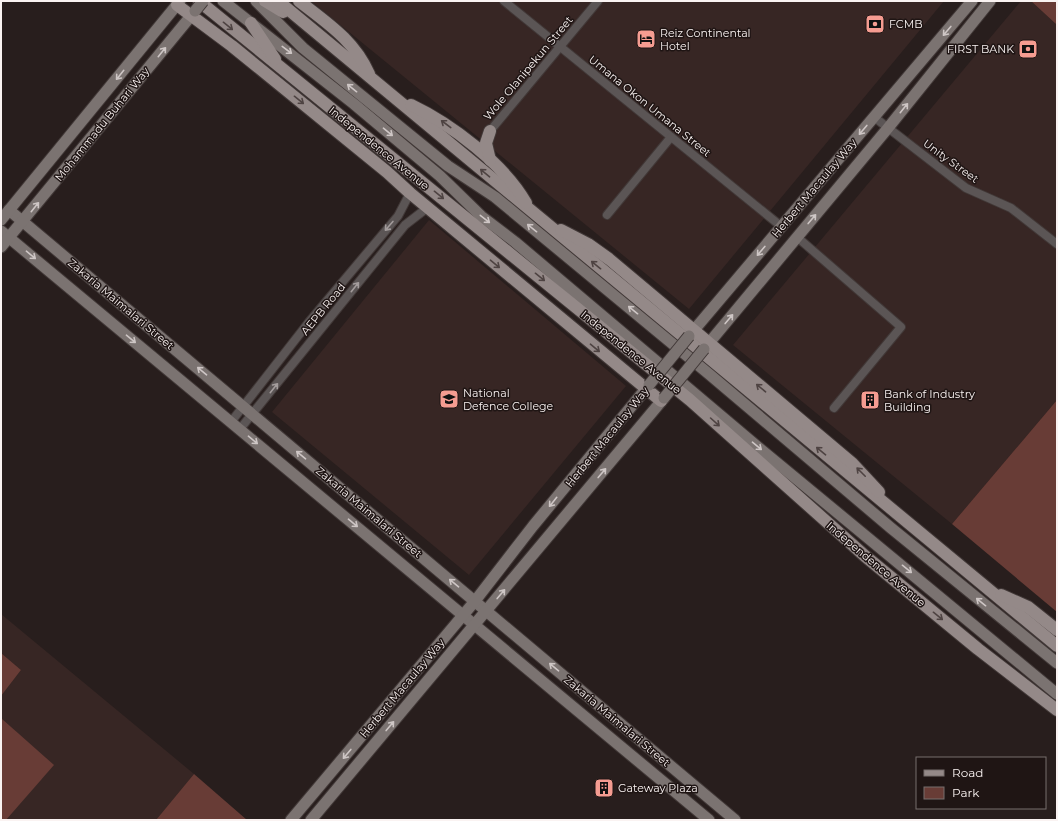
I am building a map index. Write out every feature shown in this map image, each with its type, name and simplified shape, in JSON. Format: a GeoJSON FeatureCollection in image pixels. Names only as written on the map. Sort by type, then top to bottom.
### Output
{"type":"FeatureCollection","features":[{"type":"Feature","properties":{"kind":"main road","name":"Mohammadu Buhari Way"},"geometry":{"type":"LineString","coordinates":[[1,247],[5,234],[23,222],[203,1]]}},
{"type":"Feature","properties":{"kind":"main road","name":"Independence Avenue"},"geometry":{"type":"LineString","coordinates":[[223,1],[297,57],[354,104],[440,176],[481,216],[515,242],[760,448],[1000,645],[1057,694]]}},
{"type":"Feature","properties":{"kind":"main road"},"geometry":{"type":"LineString","coordinates":[[256,1],[309,52],[448,166],[507,207],[709,374],[891,528],[1057,663]]}},
{"type":"Feature","properties":{"kind":"main road"},"geometry":{"type":"LineString","coordinates":[[265,1],[310,28]]}},
{"type":"Feature","properties":{"kind":"main road"},"geometry":{"type":"LineString","coordinates":[[278,1],[990,591],[1057,630]]}},
{"type":"Feature","properties":{"kind":"main road"},"geometry":{"type":"LineString","coordinates":[[299,1],[352,45],[363,60],[371,77]]}},
{"type":"Feature","properties":{"kind":"main road","name":"Herbert Macaulay Way"},"geometry":{"type":"LineString","coordinates":[[291,820],[464,615],[533,526],[692,334],[972,1]]}},
{"type":"Feature","properties":{"kind":"main road","name":"Herbert Macaulay Way"},"geometry":{"type":"LineString","coordinates":[[311,820],[487,611],[888,128],[990,1]]}},
{"type":"Feature","properties":{"kind":"main road","name":"Mohammadu Buhari Way"},"geometry":{"type":"LineString","coordinates":[[1,220],[5,209],[178,3]]}},
{"type":"Feature","properties":{"kind":"main road"},"geometry":{"type":"LineString","coordinates":[[178,3],[195,9],[244,55],[387,172],[427,208],[662,399]]}},
{"type":"Feature","properties":{"kind":"main road","name":"Independence Avenue"},"geometry":{"type":"LineString","coordinates":[[195,9],[280,68],[690,400],[865,556],[978,649],[1057,710]]}},
{"type":"Feature","properties":{"kind":"main road"},"geometry":{"type":"LineString","coordinates":[[251,23],[280,68]]}},
{"type":"Feature","properties":{"kind":"main road"},"geometry":{"type":"LineString","coordinates":[[394,97],[441,120],[461,136],[491,161],[518,189],[531,211]]}},
{"type":"Feature","properties":{"kind":"main road"},"geometry":{"type":"LineString","coordinates":[[461,136],[475,138],[490,131]]}},
{"type":"Feature","properties":{"kind":"main road"},"geometry":{"type":"LineString","coordinates":[[490,131],[486,146],[491,161]]}},
{"type":"Feature","properties":{"kind":"main road","name":"Zakaria Maimalari Street"},"geometry":{"type":"LineString","coordinates":[[5,209],[23,222],[244,406],[734,819]]}},
{"type":"Feature","properties":{"kind":"main road"},"geometry":{"type":"LineString","coordinates":[[544,222],[588,244],[609,259],[706,346],[852,463],[866,476],[894,512]]}},
{"type":"Feature","properties":{"kind":"main road","name":"Zakaria Maimalari Street"},"geometry":{"type":"LineString","coordinates":[[5,234],[706,817]]}},
{"type":"Feature","properties":{"kind":"main road"},"geometry":{"type":"LineString","coordinates":[[1024,611],[1057,646]]}},
{"type":"Feature","properties":{"kind":"main road"},"geometry":{"type":"LineString","coordinates":[[706,817],[712,801]]}},
{"type":"Feature","properties":{"kind":"street","name":"Umana Okon Umana Street"},"geometry":{"type":"LineString","coordinates":[[504,1],[782,227]]}},
{"type":"Feature","properties":{"kind":"street","name":"Wole Olanipekun Street"},"geometry":{"type":"LineString","coordinates":[[490,131],[598,1]]}},
{"type":"Feature","properties":{"kind":"street","name":"Unity Street"},"geometry":{"type":"LineString","coordinates":[[874,117],[966,188],[1011,208],[1057,244]]}},
{"type":"Feature","properties":{"kind":"street"},"geometry":{"type":"LineString","coordinates":[[607,215],[671,137]]}},
{"type":"Feature","properties":{"kind":"street","name":"AEPB Road"},"geometry":{"type":"LineString","coordinates":[[231,422],[313,317],[398,216],[410,193]]}},
{"type":"Feature","properties":{"kind":"street","name":"AEPB Road"},"geometry":{"type":"LineString","coordinates":[[240,429],[405,225],[427,208]]}},
{"type":"Feature","properties":{"kind":"street"},"geometry":{"type":"LineString","coordinates":[[797,237],[901,327],[834,408]]}},
{"type":"Feature","properties":{"kind":"shaded area"},"geometry":{"type":"Polygon","coordinates":[[[311,1],[944,1],[689,309],[311,1]]]}},
{"type":"Feature","properties":{"kind":"shaded area"},"geometry":{"type":"Polygon","coordinates":[[[1021,1],[1031,1],[1057,25],[1057,400],[952,524],[733,345],[1021,1]]]}},
{"type":"Feature","properties":{"kind":"shaded area","name":"National Defence College"},"geometry":{"type":"Polygon","coordinates":[[[429,220],[626,386],[469,575],[272,412],[429,220]]]}},
{"type":"Feature","properties":{"kind":"shaded area"},"geometry":{"type":"Polygon","coordinates":[[[1,614],[194,774],[156,820],[6,820],[53,765],[1,718],[1,696],[21,670],[1,653],[1,614]]]}},
{"type":"Feature","properties":{"kind":"green space"},"geometry":{"type":"Polygon","coordinates":[[[1031,1],[1057,1],[1057,25],[1031,1]]]}},
{"type":"Feature","properties":{"kind":"green space"},"geometry":{"type":"Polygon","coordinates":[[[1057,400],[1057,612],[952,524],[1057,400]]]}},
{"type":"Feature","properties":{"kind":"green space"},"geometry":{"type":"Polygon","coordinates":[[[1,653],[21,670],[1,696],[1,653]]]}},
{"type":"Feature","properties":{"kind":"green space"},"geometry":{"type":"Polygon","coordinates":[[[1,718],[54,765],[6,820],[1,820],[1,718]]]}},
{"type":"Feature","properties":{"kind":"green space"},"geometry":{"type":"Polygon","coordinates":[[[194,774],[247,820],[156,820],[194,774]]]}},
{"type":"Feature","properties":{"kind":"place","name":"FCMB"},"geometry":{"type":"Point","coordinates":[875,24]}},
{"type":"Feature","properties":{"kind":"place","name":"Reiz Continental Hotel"},"geometry":{"type":"Point","coordinates":[646,39]}},
{"type":"Feature","properties":{"kind":"place","name":"FIRST BANK"},"geometry":{"type":"Point","coordinates":[1028,49]}},
{"type":"Feature","properties":{"kind":"place","name":"National Defence College"},"geometry":{"type":"Point","coordinates":[449,399]}},
{"type":"Feature","properties":{"kind":"place","name":"Bank of Industry Building"},"geometry":{"type":"Point","coordinates":[870,400]}},
{"type":"Feature","properties":{"kind":"place","name":"Gateway Plaza"},"geometry":{"type":"Point","coordinates":[604,788]}}]}
